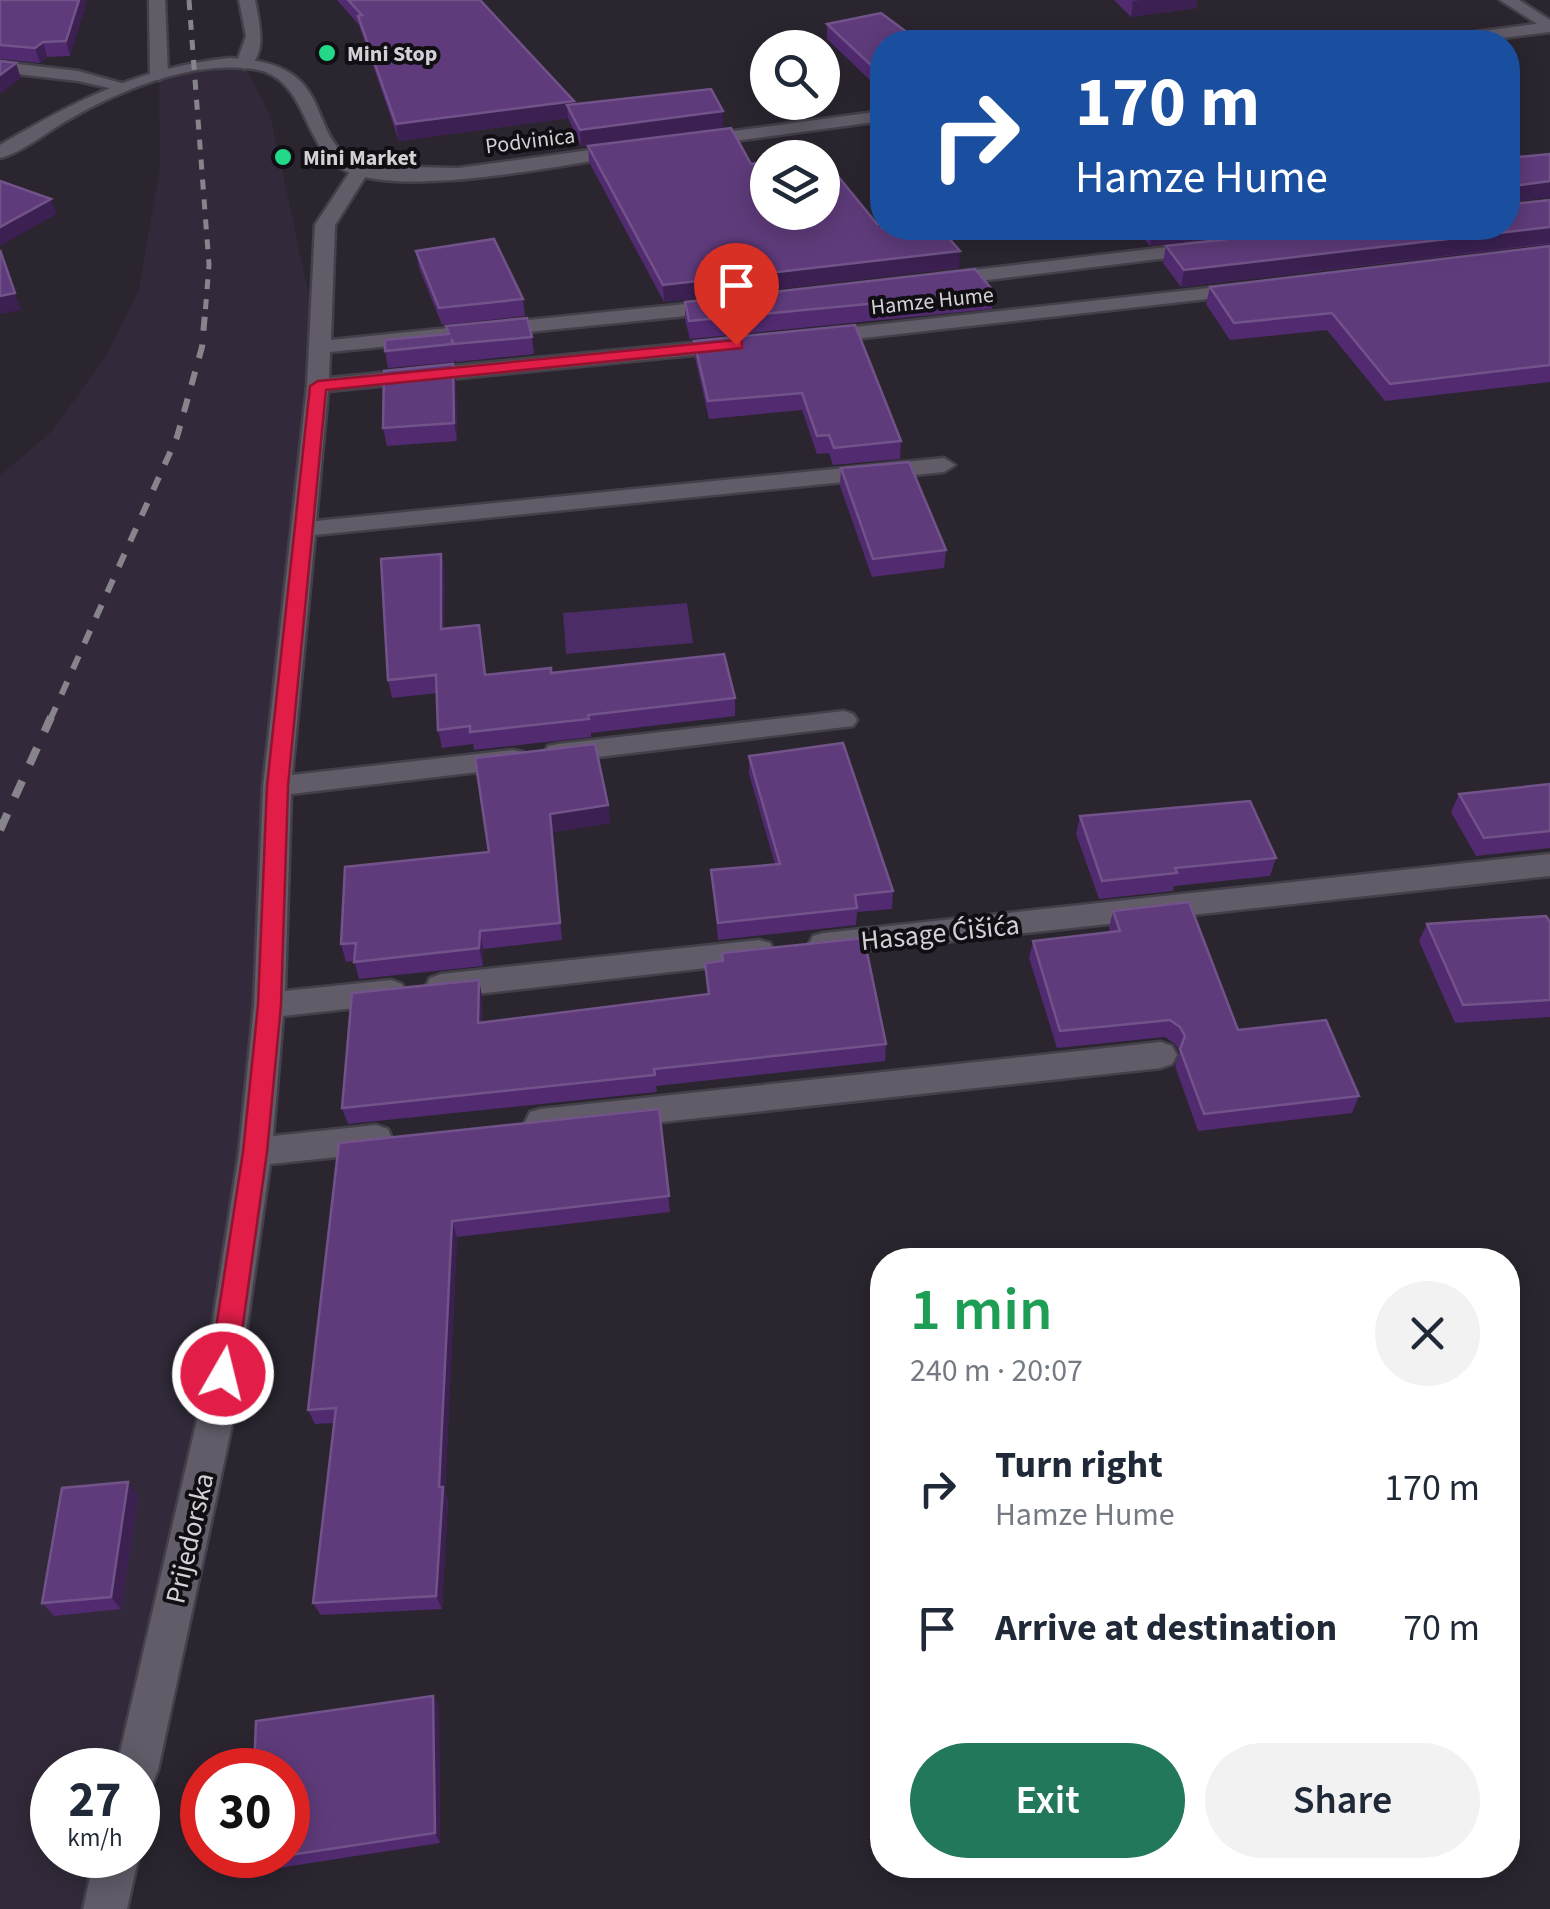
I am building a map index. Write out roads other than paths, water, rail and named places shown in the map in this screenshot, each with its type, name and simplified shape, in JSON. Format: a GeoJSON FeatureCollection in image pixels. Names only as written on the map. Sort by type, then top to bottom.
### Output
{"type":"FeatureCollection","features":[{"type":"Feature","properties":{"kind":"street"},"geometry":{"type":"LineString","coordinates":[[157,0],[159,75]]}},
{"type":"Feature","properties":{"kind":"street"},"geometry":{"type":"LineString","coordinates":[[244,64],[254,36],[246,0]]}},
{"type":"Feature","properties":{"kind":"street"},"geometry":{"type":"LineString","coordinates":[[1508,0],[1550,27]]}},
{"type":"Feature","properties":{"kind":"street"},"geometry":{"type":"LineString","coordinates":[[1520,31],[1550,27]]}},
{"type":"Feature","properties":{"kind":"street"},"geometry":{"type":"LineString","coordinates":[[0,154],[122,86],[196,67],[268,65],[284,72],[307,102],[342,162],[360,171]]}},
{"type":"Feature","properties":{"kind":"street"},"geometry":{"type":"LineString","coordinates":[[0,67],[78,76],[122,86]]}},
{"type":"Feature","properties":{"kind":"street","name":"Podvinica"},"geometry":{"type":"LineString","coordinates":[[360,171],[432,173],[870,118]]}},
{"type":"Feature","properties":{"kind":"street","name":"Prijedorska"},"geometry":{"type":"LineString","coordinates":[[142,1748],[217,1411],[255,1152],[270,1005],[277,786],[318,386],[325,225],[360,171]]}},
{"type":"Feature","properties":{"kind":"street"},"geometry":{"type":"LineString","coordinates":[[909,284],[1222,247]]}},
{"type":"Feature","properties":{"kind":"street","name":"Hamze Hume"},"geometry":{"type":"LineString","coordinates":[[806,338],[1276,286]]}},
{"type":"Feature","properties":{"kind":"street"},"geometry":{"type":"LineString","coordinates":[[320,347],[753,302]]}},
{"type":"Feature","properties":{"kind":"street"},"geometry":{"type":"LineString","coordinates":[[318,386],[748,344]]}},
{"type":"Feature","properties":{"kind":"street"},"geometry":{"type":"LineString","coordinates":[[305,529],[944,466]]}},
{"type":"Feature","properties":{"kind":"street"},"geometry":{"type":"LineString","coordinates":[[277,786],[844,720]]}},
{"type":"Feature","properties":{"kind":"street","name":"Hasage Ćišića"},"geometry":{"type":"LineString","coordinates":[[270,1005],[1550,865]]}},
{"type":"Feature","properties":{"kind":"street"},"geometry":{"type":"LineString","coordinates":[[511,1125],[1161,1055]]}},
{"type":"Feature","properties":{"kind":"street"},"geometry":{"type":"LineString","coordinates":[[255,1152],[412,1136]]}},
{"type":"Feature","properties":{"kind":"street"},"geometry":{"type":"LineString","coordinates":[[105,1909],[112,1878]]}},
{"type":"Feature","properties":{"kind":"railway"},"geometry":{"type":"LineString","coordinates":[[189,0],[209,265],[205,315]]}},
{"type":"Feature","properties":{"kind":"railway"},"geometry":{"type":"LineString","coordinates":[[50,720],[177,437],[202,347],[205,313]]}},
{"type":"Feature","properties":{"kind":"railway"},"geometry":{"type":"LineString","coordinates":[[0,830],[51,717]]}},
{"type":"Feature","properties":{"kind":"place","name":"Mini Stop"},"geometry":{"type":"Point","coordinates":[327,53]}},
{"type":"Feature","properties":{"kind":"place","name":"Mini Market"},"geometry":{"type":"Point","coordinates":[283,157]}}]}
